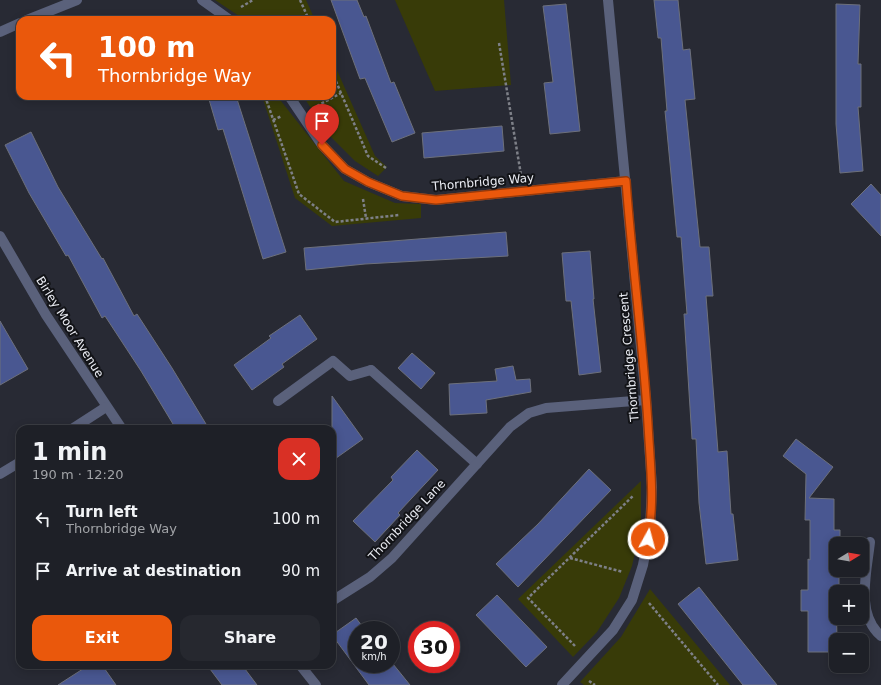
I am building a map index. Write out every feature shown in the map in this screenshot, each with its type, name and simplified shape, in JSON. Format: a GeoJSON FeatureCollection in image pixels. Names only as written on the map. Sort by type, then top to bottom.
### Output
{"type":"FeatureCollection","features":[{"type":"Feature","properties":{"kind":"street"},"geometry":{"type":"LineString","coordinates":[[37,16],[77,0]]}},
{"type":"Feature","properties":{"kind":"street"},"geometry":{"type":"LineString","coordinates":[[202,0],[224,16]]}},
{"type":"Feature","properties":{"kind":"street","name":"Thornbridge Crescent"},"geometry":{"type":"LineString","coordinates":[[562,685],[588,659],[613,630],[632,600],[640,576],[650,527],[651,478],[646,400],[608,0]]}},
{"type":"Feature","properties":{"kind":"street"},"geometry":{"type":"LineString","coordinates":[[0,32],[16,25]]}},
{"type":"Feature","properties":{"kind":"street","name":"Thornbridge Way"},"geometry":{"type":"LineString","coordinates":[[292,100],[322,145],[345,169],[368,182],[402,196],[436,200],[626,181]]}},
{"type":"Feature","properties":{"kind":"street","name":"Birley Moor Avenue"},"geometry":{"type":"LineString","coordinates":[[0,236],[46,316],[119,425]]}},
{"type":"Feature","properties":{"kind":"street"},"geometry":{"type":"LineString","coordinates":[[278,401],[333,361],[350,376],[371,370],[477,464]]}},
{"type":"Feature","properties":{"kind":"street","name":"Thornbridge Lane"},"geometry":{"type":"LineString","coordinates":[[336,598],[370,577],[392,558],[510,427],[528,413],[546,408],[646,400]]}},
{"type":"Feature","properties":{"kind":"street"},"geometry":{"type":"LineString","coordinates":[[78,425],[106,407]]}},
{"type":"Feature","properties":{"kind":"street"},"geometry":{"type":"LineString","coordinates":[[0,474],[16,464]]}},
{"type":"Feature","properties":{"kind":"street"},"geometry":{"type":"LineString","coordinates":[[870,542],[865,590],[866,610],[875,631],[881,636]]}},
{"type":"Feature","properties":{"kind":"street"},"geometry":{"type":"LineString","coordinates":[[303,669],[316,685]]}},
{"type":"Feature","properties":{"kind":"path"},"geometry":{"type":"LineString","coordinates":[[300,0],[307,16]]}},
{"type":"Feature","properties":{"kind":"path"},"geometry":{"type":"LineString","coordinates":[[499,43],[524,192]]}},
{"type":"Feature","properties":{"kind":"path"},"geometry":{"type":"LineString","coordinates":[[336,81],[368,156],[392,173]]}},
{"type":"Feature","properties":{"kind":"path"},"geometry":{"type":"LineString","coordinates":[[336,96],[341,93]]}},
{"type":"Feature","properties":{"kind":"path"},"geometry":{"type":"LineString","coordinates":[[266,100],[299,194],[336,222],[405,214]]}},
{"type":"Feature","properties":{"kind":"path"},"geometry":{"type":"LineString","coordinates":[[301,114],[328,100]]}},
{"type":"Feature","properties":{"kind":"path"},"geometry":{"type":"LineString","coordinates":[[588,659],[528,598],[651,478]]}},
{"type":"Feature","properties":{"kind":"path"},"geometry":{"type":"LineString","coordinates":[[570,558],[640,576]]}},
{"type":"Feature","properties":{"kind":"path"},"geometry":{"type":"LineString","coordinates":[[636,587],[718,685]]}},
{"type":"Feature","properties":{"kind":"shaded area"},"geometry":{"type":"Polygon","coordinates":[[[215,0],[306,0],[313,16],[239,16],[215,0]]]}},
{"type":"Feature","properties":{"kind":"shaded area"},"geometry":{"type":"Polygon","coordinates":[[[395,0],[504,0],[511,85],[435,91],[395,0]]]}},
{"type":"Feature","properties":{"kind":"shaded area"},"geometry":{"type":"Polygon","coordinates":[[[336,68],[375,156],[387,167],[378,176],[355,161],[328,134],[306,100],[336,100],[336,68]]]}},
{"type":"Feature","properties":{"kind":"shaded area"},"geometry":{"type":"Polygon","coordinates":[[[263,100],[280,100],[344,181],[395,203],[421,204],[421,218],[332,226],[295,198],[263,100]]]}},
{"type":"Feature","properties":{"kind":"shaded area"},"geometry":{"type":"Polygon","coordinates":[[[641,481],[641,526],[632,566],[619,598],[597,632],[573,657],[518,599],[641,481]]]}},
{"type":"Feature","properties":{"kind":"shaded area"},"geometry":{"type":"Polygon","coordinates":[[[650,589],[730,685],[584,685],[580,682],[621,637],[650,589]]]}},
{"type":"Feature","properties":{"kind":"building"},"geometry":{"type":"Polygon","coordinates":[[[331,0],[357,0],[364,17],[366,16],[391,83],[394,82],[415,133],[392,142],[365,78],[360,79],[331,0]]]}},
{"type":"Feature","properties":{"kind":"building"},"geometry":{"type":"Polygon","coordinates":[[[654,0],[678,0],[683,50],[690,49],[695,99],[685,100],[700,247],[709,247],[713,296],[706,296],[718,452],[727,451],[731,514],[733,514],[738,560],[706,564],[699,503],[696,439],[692,439],[684,314],[687,314],[681,237],[677,237],[665,111],[667,111],[661,38],[658,38],[654,0]]]}},
{"type":"Feature","properties":{"kind":"building"},"geometry":{"type":"Polygon","coordinates":[[[566,4],[580,131],[550,134],[544,83],[553,82],[543,6],[566,4]]]}},
{"type":"Feature","properties":{"kind":"building"},"geometry":{"type":"Polygon","coordinates":[[[836,4],[860,5],[858,64],[861,64],[861,107],[858,107],[863,171],[840,173],[836,124],[836,4]]]}},
{"type":"Feature","properties":{"kind":"building"},"geometry":{"type":"Polygon","coordinates":[[[209,100],[237,100],[286,252],[263,259],[223,129],[218,130],[209,100]]]}},
{"type":"Feature","properties":{"kind":"building"},"geometry":{"type":"Polygon","coordinates":[[[502,126],[504,151],[424,158],[422,133],[502,126]]]}},
{"type":"Feature","properties":{"kind":"building"},"geometry":{"type":"Polygon","coordinates":[[[31,132],[58,187],[102,259],[103,258],[134,316],[137,314],[207,425],[174,425],[105,316],[102,318],[68,255],[66,256],[29,193],[5,145],[31,132]]]}},
{"type":"Feature","properties":{"kind":"building"},"geometry":{"type":"Polygon","coordinates":[[[871,184],[881,195],[881,236],[851,204],[871,184]]]}},
{"type":"Feature","properties":{"kind":"building"},"geometry":{"type":"Polygon","coordinates":[[[506,232],[508,256],[365,264],[306,270],[304,248],[506,232]]]}},
{"type":"Feature","properties":{"kind":"building"},"geometry":{"type":"Polygon","coordinates":[[[590,251],[593,299],[601,372],[579,375],[571,301],[566,301],[562,253],[590,251]]]}},
{"type":"Feature","properties":{"kind":"building"},"geometry":{"type":"Polygon","coordinates":[[[300,315],[317,339],[282,364],[284,367],[252,390],[234,365],[271,338],[269,336],[300,315]]]}},
{"type":"Feature","properties":{"kind":"building"},"geometry":{"type":"Polygon","coordinates":[[[0,321],[28,369],[0,385],[0,321]]]}},
{"type":"Feature","properties":{"kind":"building"},"geometry":{"type":"Polygon","coordinates":[[[412,353],[435,373],[421,389],[398,368],[412,353]]]}},
{"type":"Feature","properties":{"kind":"building"},"geometry":{"type":"Polygon","coordinates":[[[513,366],[516,380],[530,379],[531,392],[486,400],[487,413],[450,415],[449,384],[497,381],[495,369],[513,366]]]}},
{"type":"Feature","properties":{"kind":"building"},"geometry":{"type":"Polygon","coordinates":[[[332,396],[363,439],[336,458],[336,425],[332,425],[332,396]]]}},
{"type":"Feature","properties":{"kind":"building"},"geometry":{"type":"Polygon","coordinates":[[[796,439],[833,467],[809,498],[834,499],[834,530],[840,530],[840,537],[829,537],[829,577],[839,577],[839,585],[829,585],[829,625],[837,625],[837,633],[829,633],[829,652],[808,652],[808,611],[801,611],[801,590],[808,590],[808,559],[810,560],[810,520],[805,520],[806,474],[783,456],[796,439]]]}},
{"type":"Feature","properties":{"kind":"building"},"geometry":{"type":"Polygon","coordinates":[[[417,450],[438,470],[398,513],[400,515],[375,542],[353,521],[393,480],[391,477],[417,450]]]}},
{"type":"Feature","properties":{"kind":"building"},"geometry":{"type":"Polygon","coordinates":[[[589,469],[611,490],[518,587],[496,564],[538,524],[589,469]]]}},
{"type":"Feature","properties":{"kind":"building"},"geometry":{"type":"Polygon","coordinates":[[[699,587],[777,685],[743,685],[678,604],[699,587]]]}},
{"type":"Feature","properties":{"kind":"building"},"geometry":{"type":"Polygon","coordinates":[[[497,595],[547,647],[526,667],[476,615],[497,595]]]}},
{"type":"Feature","properties":{"kind":"building"},"geometry":{"type":"Polygon","coordinates":[[[348,624],[348,657],[336,640],[336,632],[348,624]]]}},
{"type":"Feature","properties":{"kind":"building"},"geometry":{"type":"Polygon","coordinates":[[[83,669],[105,669],[116,685],[58,685],[83,669]]]}},
{"type":"Feature","properties":{"kind":"building"},"geometry":{"type":"Polygon","coordinates":[[[210,669],[245,669],[257,685],[222,685],[210,669]]]}},
{"type":"Feature","properties":{"kind":"building"},"geometry":{"type":"Polygon","coordinates":[[[360,673],[400,673],[410,685],[369,685],[360,673]]]}},
{"type":"Feature","properties":{"kind":"route"},"geometry":{"type":"LineString","coordinates":[[322,145],[345,169],[368,182],[402,196],[436,200],[626,181],[646,400],[652,487],[648,539]]}}]}
